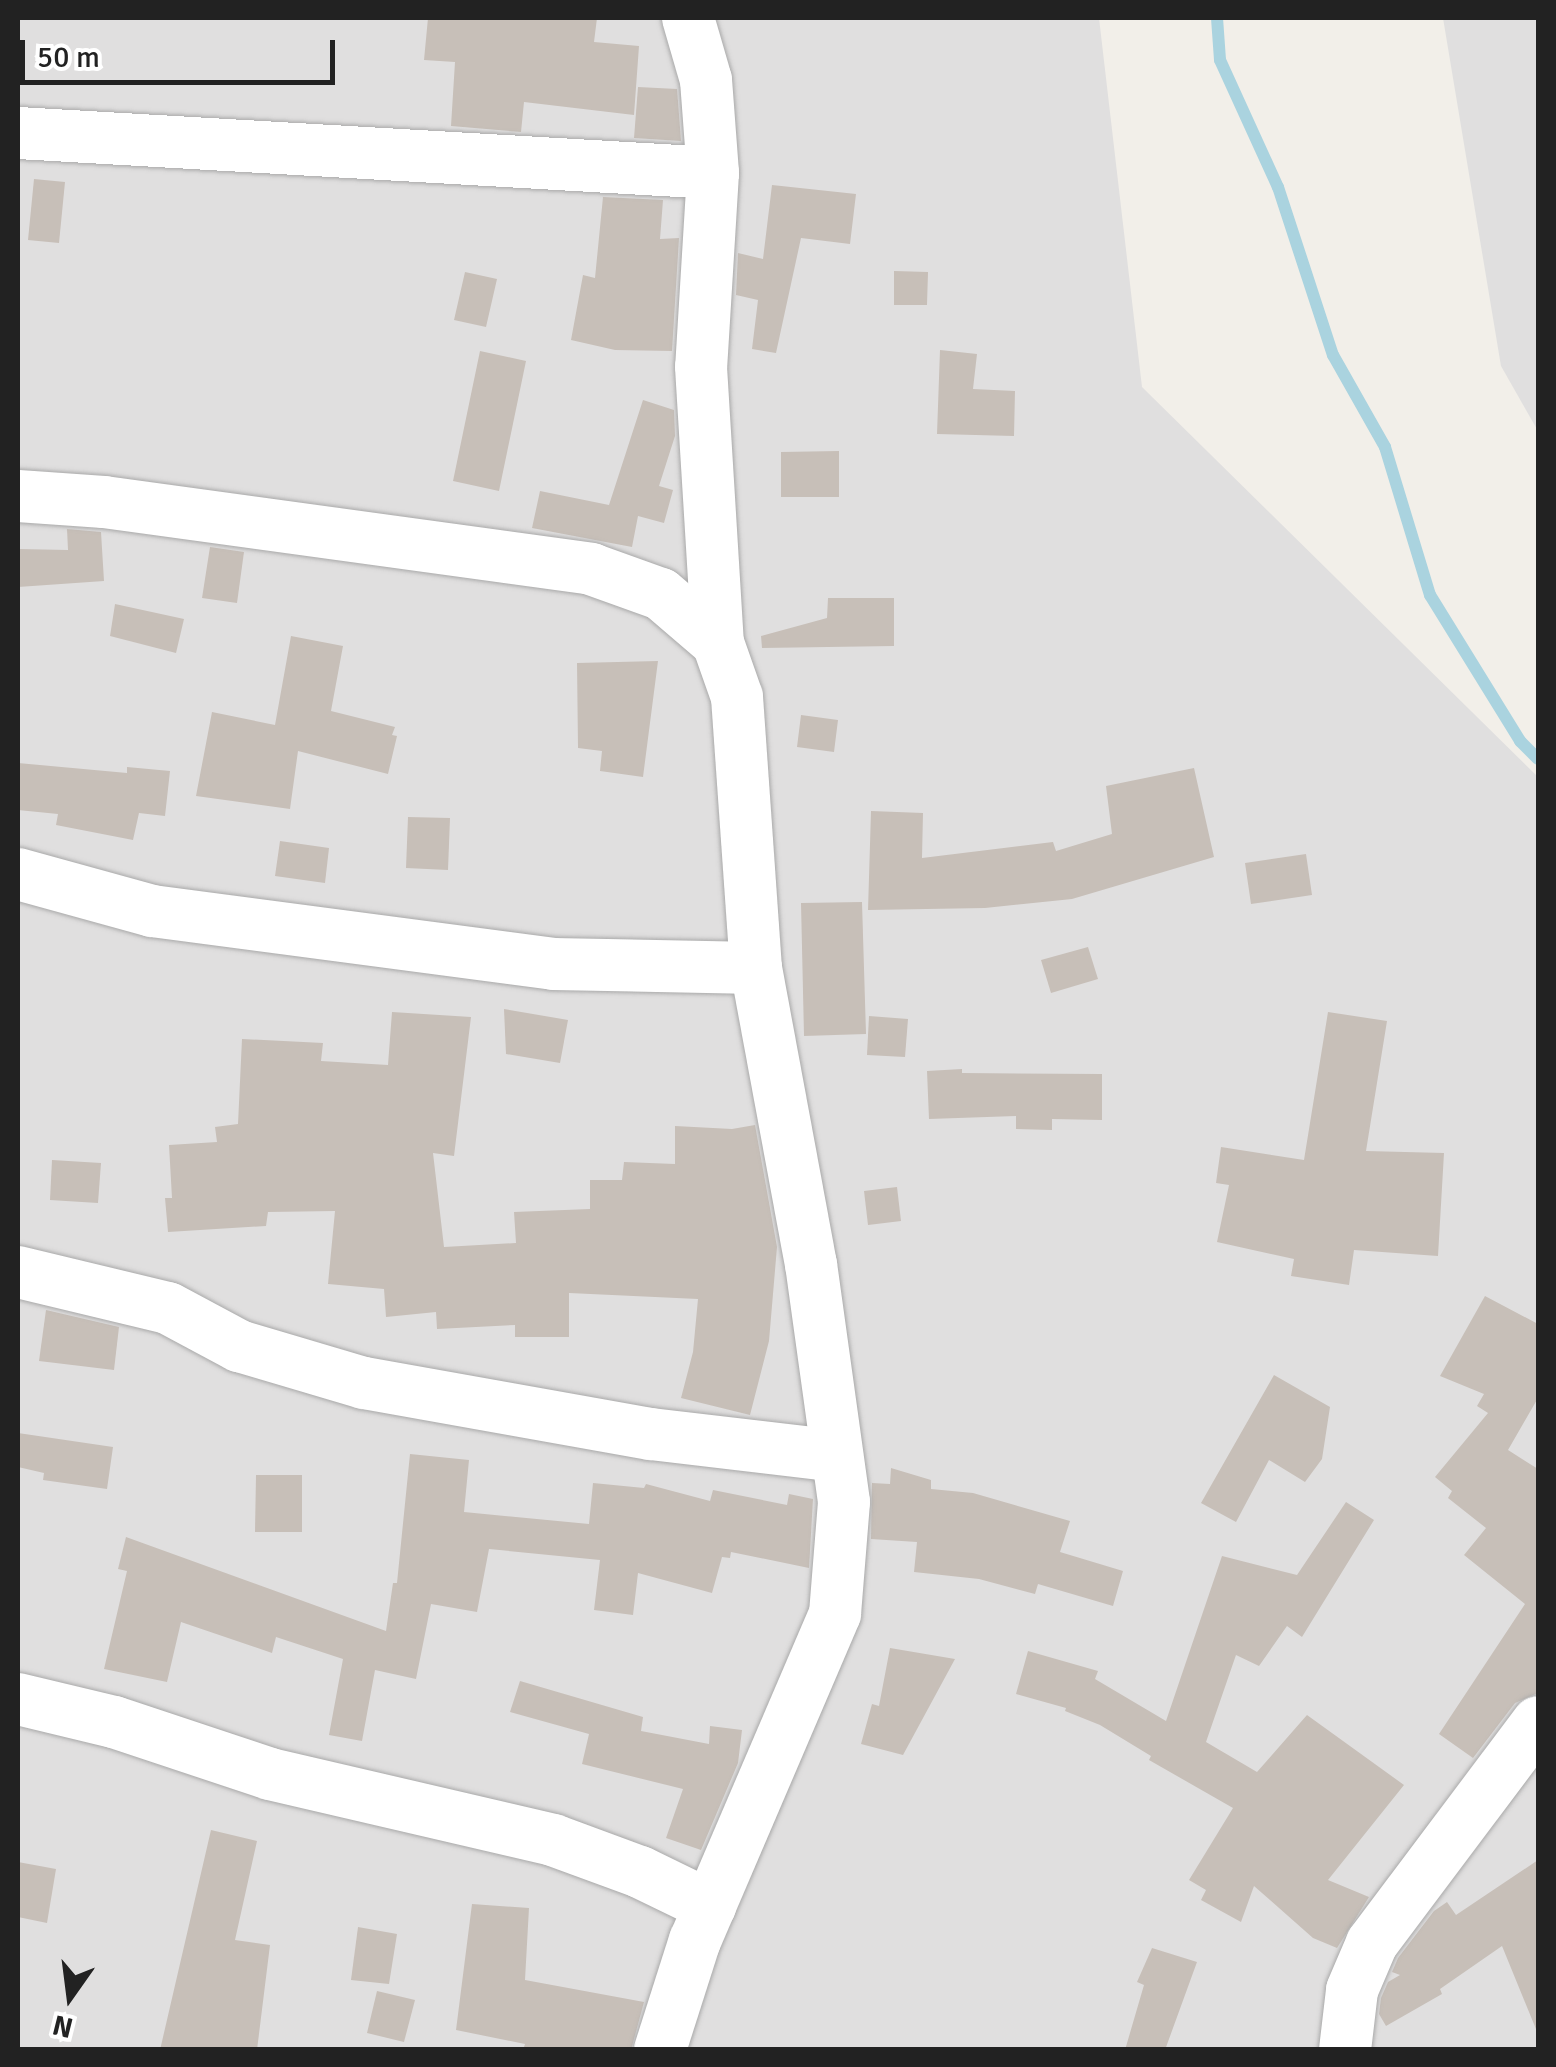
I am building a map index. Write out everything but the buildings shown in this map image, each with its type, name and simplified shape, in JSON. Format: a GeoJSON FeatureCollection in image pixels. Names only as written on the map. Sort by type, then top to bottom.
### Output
{"type":"FeatureCollection","features":[{"type":"Feature","properties":{"kind":"street"},"geometry":{"type":"LineString","coordinates":[[660,2050],[710,1906],[835,1614],[844,1502],[811,1264],[756,968],[737,698],[718,643],[701,367],[713,173],[706,80],[688,18]]}},
{"type":"Feature","properties":{"kind":"street"},"geometry":{"type":"LineString","coordinates":[[18,133],[713,173]]}},
{"type":"Feature","properties":{"kind":"street"},"geometry":{"type":"LineString","coordinates":[[18,496],[104,502],[591,570],[661,594],[718,643]]}},
{"type":"Feature","properties":{"kind":"street"},"geometry":{"type":"LineString","coordinates":[[18,874],[152,911],[553,964],[756,968]]}},
{"type":"Feature","properties":{"kind":"street"},"geometry":{"type":"LineString","coordinates":[[18,1272],[168,1308],[239,1346],[364,1384],[651,1434],[837,1456]]}},
{"type":"Feature","properties":{"kind":"street"},"geometry":{"type":"LineString","coordinates":[[18,1698],[131,1727],[270,1774],[553,1840],[640,1872],[710,1906]]}},
{"type":"Feature","properties":{"kind":"street"},"geometry":{"type":"LineString","coordinates":[[1345,2050],[1352,1990],[1372,1944],[1538,1722]]}},
{"type":"Feature","properties":{"kind":"shaded area"},"geometry":{"type":"Polygon","coordinates":[[[18,18],[1099,18],[1142,387],[1538,777],[1538,2049],[18,2049],[18,18]]]}},
{"type":"Feature","properties":{"kind":"shaded area"},"geometry":{"type":"Polygon","coordinates":[[[1443,18],[1538,18],[1538,431],[1501,366],[1443,18]]]}},
{"type":"Feature","properties":{"kind":"waterway"},"geometry":{"type":"LineString","coordinates":[[1217,18],[1220,60],[1278,187],[1333,355],[1385,447],[1430,595],[1520,741],[1538,759]]}}]}
